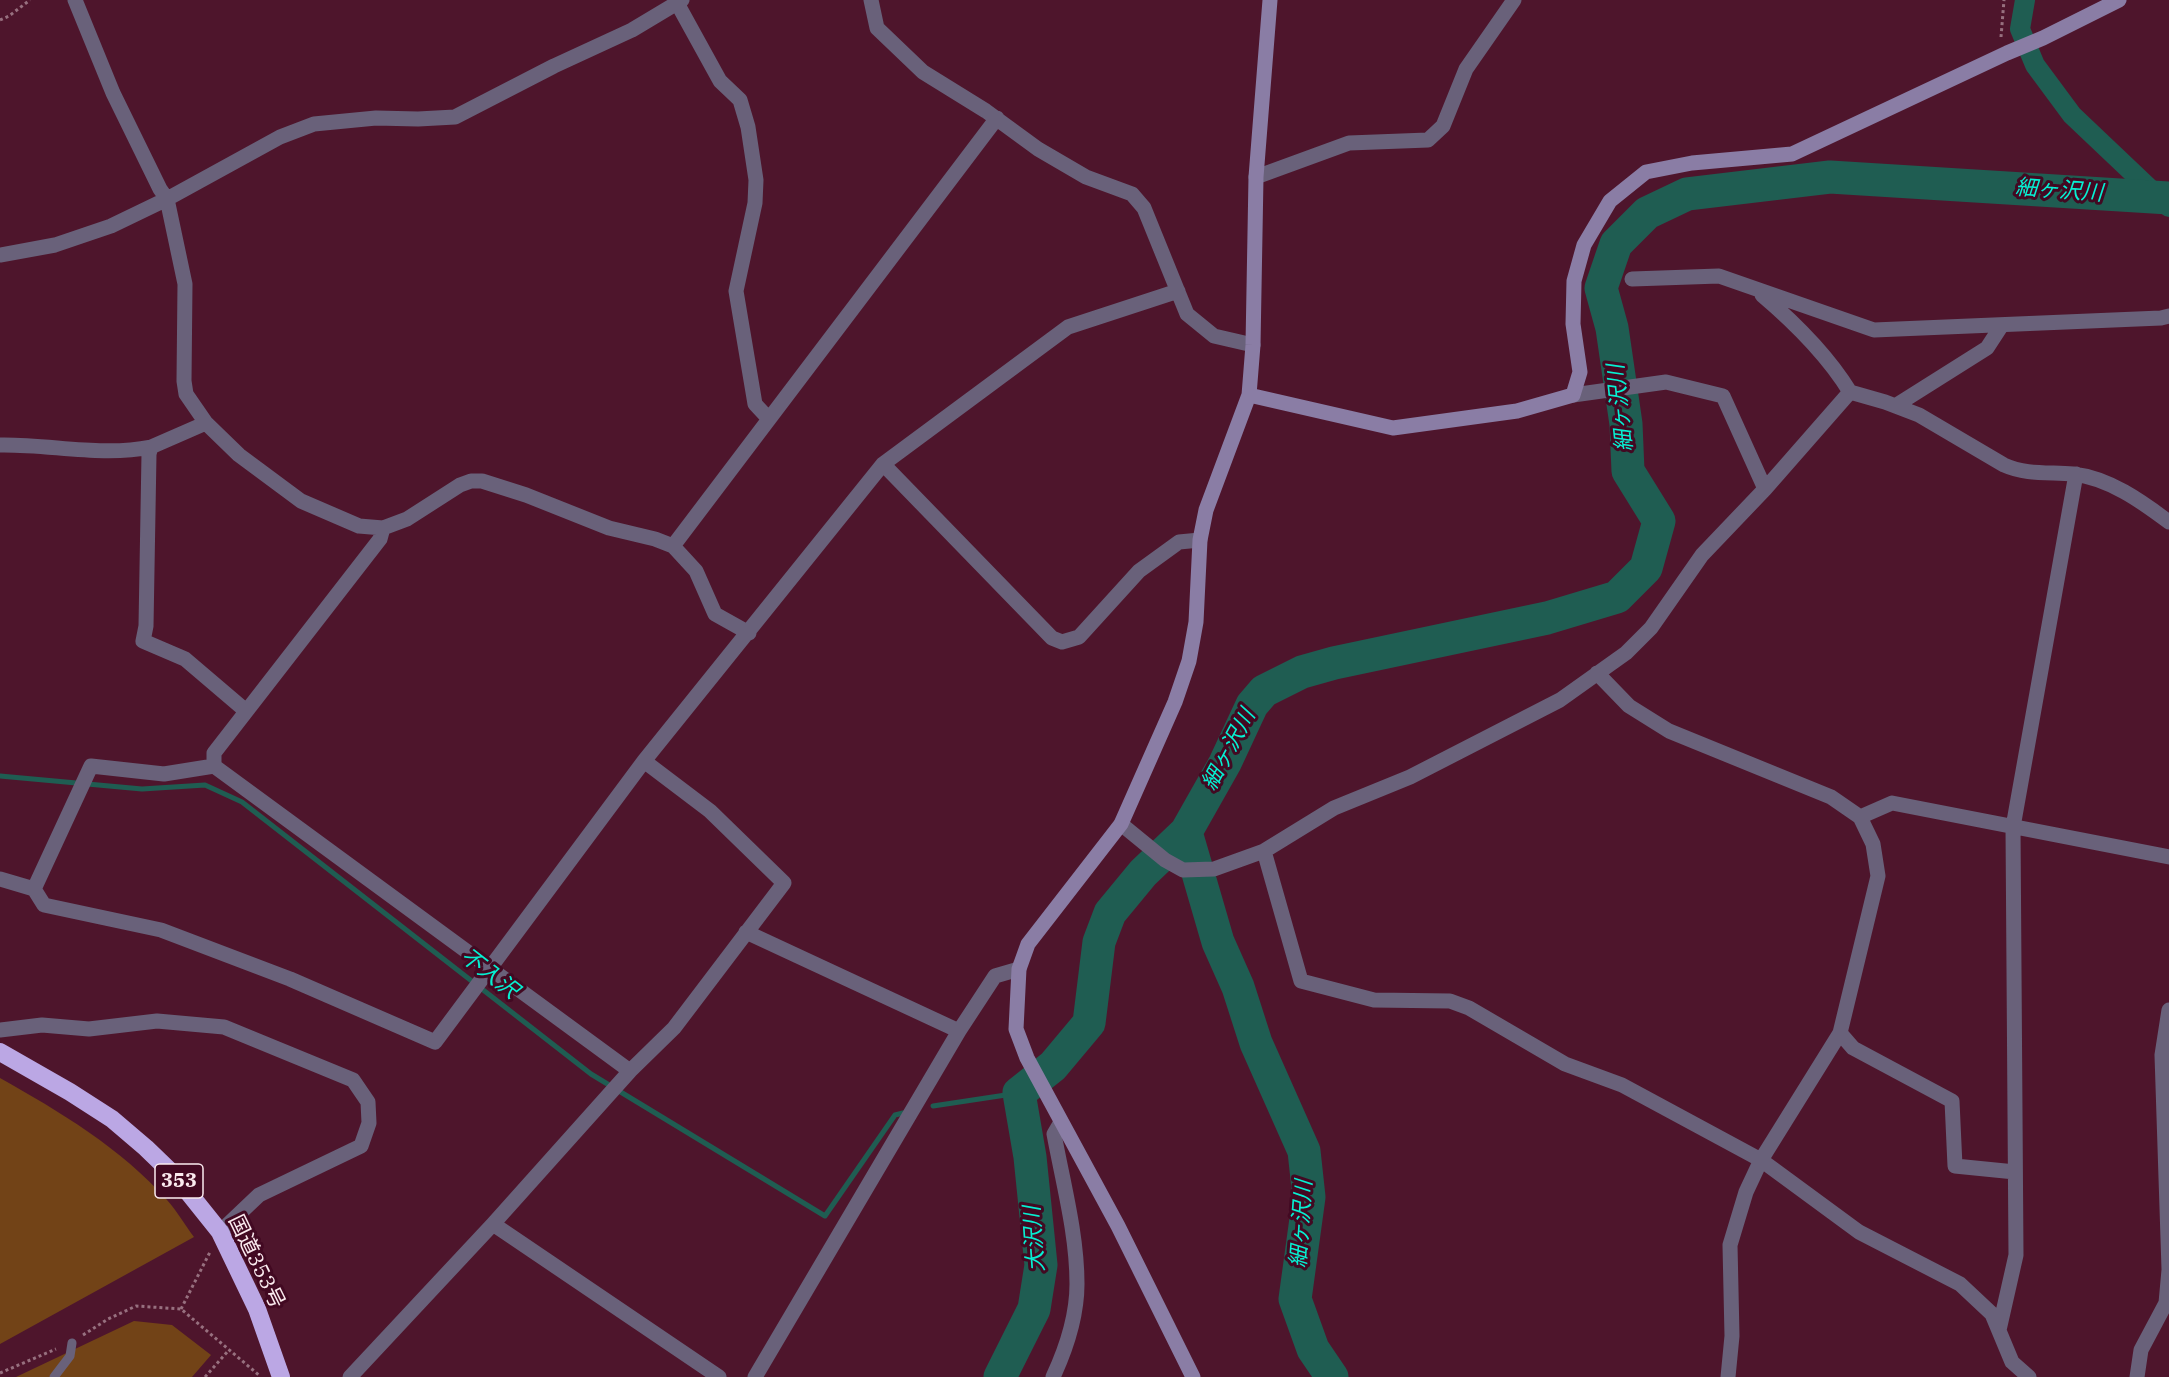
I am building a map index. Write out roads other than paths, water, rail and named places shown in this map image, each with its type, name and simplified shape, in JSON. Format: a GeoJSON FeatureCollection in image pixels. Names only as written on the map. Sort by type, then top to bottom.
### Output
{"type":"FeatureCollection","features":[{"type":"Feature","properties":{"kind":"highway","name":"国道353号"},"geometry":{"type":"LineString","coordinates":[[0,1052],[112,1119],[176,1177],[220,1232],[257,1309],[281,1377]]}},
{"type":"Feature","properties":{"kind":"street"},"geometry":{"type":"LineString","coordinates":[[75,0],[113,93],[167,199],[185,284],[184,381],[186,394],[206,423],[239,455],[301,501],[359,526],[383,528],[407,519],[460,485],[471,481],[482,481],[526,495],[609,528],[655,539],[673,546],[696,571],[715,614],[748,633]]}},
{"type":"Feature","properties":{"kind":"street"},"geometry":{"type":"LineString","coordinates":[[871,0],[877,27],[923,72],[997,118],[1038,149],[1086,177],[1132,194],[1144,208],[1187,314],[1214,336],[1253,345]]}},
{"type":"Feature","properties":{"kind":"street"},"geometry":{"type":"LineString","coordinates":[[1193,1377],[1118,1226],[1027,1058],[1016,1029],[1019,969],[1028,944],[1121,824],[1175,702],[1189,662],[1196,622],[1200,540],[1206,510],[1249,395],[1253,345],[1256,177],[1270,0]]}},
{"type":"Feature","properties":{"kind":"street"},"geometry":{"type":"LineString","coordinates":[[1256,177],[1349,143],[1428,140],[1443,126],[1466,69],[1514,0]]}},
{"type":"Feature","properties":{"kind":"street"},"geometry":{"type":"LineString","coordinates":[[0,255],[55,245],[111,226],[167,199],[280,137],[314,124],[376,118],[455,117],[554,66],[632,30],[680,2],[711,67],[720,81],[740,100],[748,127],[756,180],[754,203],[736,291],[755,404],[768,418]]}},
{"type":"Feature","properties":{"kind":"street"},"geometry":{"type":"LineString","coordinates":[[1573,395],[1580,372],[1573,324],[1574,281],[1584,245],[1610,201],[1646,172],[1692,163],[1792,154],[2043,38],[2108,2]]}},
{"type":"Feature","properties":{"kind":"street"},"geometry":{"type":"LineString","coordinates":[[673,546],[997,118]]}},
{"type":"Feature","properties":{"kind":"street"},"geometry":{"type":"LineString","coordinates":[[1632,279],[1719,276],[1874,330],[2169,316]]}},
{"type":"Feature","properties":{"kind":"street"},"geometry":{"type":"LineString","coordinates":[[1756,289],[1780,310],[1838,371],[1850,392],[1919,415],[2017,471],[2076,474],[2118,488],[2169,522]]}},
{"type":"Feature","properties":{"kind":"street"},"geometry":{"type":"LineString","coordinates":[[0,879],[34,889],[44,905],[161,930],[290,979],[435,1042],[644,760],[883,464],[1068,327],[1178,291]]}},
{"type":"Feature","properties":{"kind":"street"},"geometry":{"type":"LineString","coordinates":[[1895,406],[1987,348],[2002,325]]}},
{"type":"Feature","properties":{"kind":"street"},"geometry":{"type":"LineString","coordinates":[[1249,395],[1394,428],[1517,411],[1573,395],[1666,382],[1723,396],[1765,489]]}},
{"type":"Feature","properties":{"kind":"street"},"geometry":{"type":"LineString","coordinates":[[1121,824],[1165,860],[1183,870],[1214,869],[1264,851],[1334,808],[1410,777],[1560,699],[1626,653],[1651,628],[1702,555],[1765,489],[1850,392]]}},
{"type":"Feature","properties":{"kind":"street"},"geometry":{"type":"LineString","coordinates":[[0,445],[138,450],[151,447],[206,423]]}},
{"type":"Feature","properties":{"kind":"street"},"geometry":{"type":"LineString","coordinates":[[151,447],[149,454],[146,626],[143,641],[185,659],[246,711]]}},
{"type":"Feature","properties":{"kind":"street"},"geometry":{"type":"LineString","coordinates":[[883,464],[1052,638],[1062,642],[1079,638],[1139,572],[1179,543],[1200,540]]}},
{"type":"Feature","properties":{"kind":"street"},"geometry":{"type":"LineString","coordinates":[[1999,1330],[2016,1255],[2013,827],[2076,474]]}},
{"type":"Feature","properties":{"kind":"street"},"geometry":{"type":"LineString","coordinates":[[213,766],[214,753],[380,539],[383,528]]}},
{"type":"Feature","properties":{"kind":"street"},"geometry":{"type":"LineString","coordinates":[[1597,673],[1629,706],[1669,731],[1831,797],[1860,817],[1873,844],[1878,876],[1839,1033],[1761,1160],[1746,1192],[1730,1245],[1732,1336],[1728,1377]]}},
{"type":"Feature","properties":{"kind":"street"},"geometry":{"type":"LineString","coordinates":[[350,1377],[626,1077],[674,1029],[784,883],[710,811],[644,760]]}},
{"type":"Feature","properties":{"kind":"street"},"geometry":{"type":"LineString","coordinates":[[34,889],[91,766],[164,774],[213,766],[491,968],[626,1077]]}},
{"type":"Feature","properties":{"kind":"street"},"geometry":{"type":"LineString","coordinates":[[1860,817],[1892,803],[2169,857]]}},
{"type":"Feature","properties":{"kind":"street"},"geometry":{"type":"LineString","coordinates":[[1264,851],[1301,981],[1374,1000],[1450,1001],[1469,1008],[1565,1064],[1622,1085],[1761,1160],[1859,1232],[1960,1284],[1992,1314],[2012,1362],[2029,1377]]}},
{"type":"Feature","properties":{"kind":"street"},"geometry":{"type":"LineString","coordinates":[[746,932],[959,1031]]}},
{"type":"Feature","properties":{"kind":"street"},"geometry":{"type":"LineString","coordinates":[[755,1377],[959,1031],[995,976],[1019,969]]}},
{"type":"Feature","properties":{"kind":"street"},"geometry":{"type":"LineString","coordinates":[[2137,1377],[2140,1350],[2166,1303],[2169,1270],[2162,1054],[2169,1010]]}},
{"type":"Feature","properties":{"kind":"street"},"geometry":{"type":"LineString","coordinates":[[0,1030],[42,1025],[89,1029],[157,1021],[224,1027],[353,1080],[368,1102],[369,1123],[361,1146],[259,1195],[220,1232]]}},
{"type":"Feature","properties":{"kind":"street"},"geometry":{"type":"LineString","coordinates":[[1839,1033],[1853,1048],[1952,1101],[1955,1166],[2016,1172]]}},
{"type":"Feature","properties":{"kind":"street"},"geometry":{"type":"LineString","coordinates":[[1053,1377],[1071,1324],[1077,1285],[1075,1249],[1054,1134],[1061,1122]]}},
{"type":"Feature","properties":{"kind":"street"},"geometry":{"type":"LineString","coordinates":[[493,1224],[719,1377]]}},
{"type":"Feature","properties":{"kind":"lane"},"geometry":{"type":"LineString","coordinates":[[54,1377],[70,1356],[72,1343]]}},
{"type":"Feature","properties":{"kind":"waterway"},"geometry":{"type":"LineString","coordinates":[[2025,0],[2020,29],[2035,65],[2072,115],[2169,207]]}},
{"type":"Feature","properties":{"kind":"waterway","name":"細ヶ沢川"},"geometry":{"type":"LineString","coordinates":[[1000,1377],[1034,1309],[1041,1265],[1030,1157],[1019,1093],[1053,1066],[1089,1023],[1099,942],[1110,913],[1143,873],[1186,832],[1225,763],[1252,705],[1264,691],[1302,672],[1334,663],[1547,618],[1617,597],[1646,568],[1659,521],[1628,471],[1626,424],[1612,328],[1601,288],[1616,244],[1647,213],[1687,194],[1830,177],[2169,198]]}},
{"type":"Feature","properties":{"kind":"waterway","name":"不入沢"},"geometry":{"type":"LineString","coordinates":[[0,776],[142,789],[205,785],[242,802],[591,1074],[825,1216],[895,1115],[903,1113]]}},
{"type":"Feature","properties":{"kind":"waterway","name":"細ヶ沢川"},"geometry":{"type":"LineString","coordinates":[[1186,832],[1218,942],[1238,987],[1256,1043],[1304,1151],[1309,1197],[1295,1299],[1313,1349],[1332,1377]]}},
{"type":"Feature","properties":{"kind":"waterway","name":"不入沢"},"geometry":{"type":"LineString","coordinates":[[933,1106],[1019,1093]]}},
{"type":"Feature","properties":{"kind":"water label","name":"大沢川"},"geometry":{"type":"Point","coordinates":[1035,1239]}}]}
